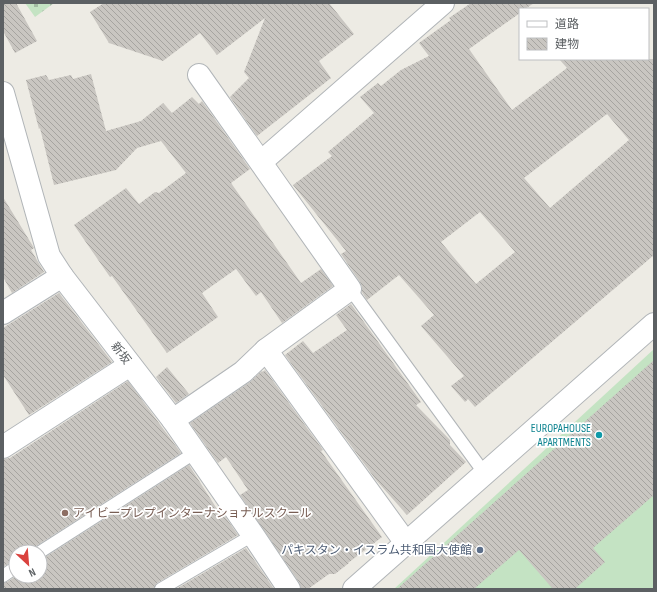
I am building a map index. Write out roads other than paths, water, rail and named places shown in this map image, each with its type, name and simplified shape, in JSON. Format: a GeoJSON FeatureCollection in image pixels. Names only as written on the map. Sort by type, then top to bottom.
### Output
{"type":"FeatureCollection","features":[{"type":"Feature","properties":{"kind":"street"},"geometry":{"type":"LineString","coordinates":[[261,162],[444,3]]}},
{"type":"Feature","properties":{"kind":"street"},"geometry":{"type":"LineString","coordinates":[[173,420],[243,372],[266,350],[350,289],[199,75]]}},
{"type":"Feature","properties":{"kind":"street","name":"新坂"},"geometry":{"type":"LineString","coordinates":[[3,92],[49,256],[62,276],[173,420],[289,589]]}},
{"type":"Feature","properties":{"kind":"street"},"geometry":{"type":"LineString","coordinates":[[3,313],[62,276]]}},
{"type":"Feature","properties":{"kind":"street"},"geometry":{"type":"LineString","coordinates":[[354,589],[654,324]]}},
{"type":"Feature","properties":{"kind":"street"},"geometry":{"type":"LineString","coordinates":[[266,350],[406,543]]}},
{"type":"Feature","properties":{"kind":"street"},"geometry":{"type":"LineString","coordinates":[[3,447],[130,365]]}},
{"type":"Feature","properties":{"kind":"lane"},"geometry":{"type":"LineString","coordinates":[[350,289],[485,474]]}},
{"type":"Feature","properties":{"kind":"lane"},"geometry":{"type":"LineString","coordinates":[[48,547],[196,452]]}},
{"type":"Feature","properties":{"kind":"lane"},"geometry":{"type":"LineString","coordinates":[[161,589],[253,535]]}},
{"type":"Feature","properties":{"kind":"place","name":"EUROPAHOUSE APARTMENTS"},"geometry":{"type":"Point","coordinates":[599,435]}},
{"type":"Feature","properties":{"kind":"place","name":"アイビープレプインターナショナルスクール"},"geometry":{"type":"Point","coordinates":[65,513]}},
{"type":"Feature","properties":{"kind":"place","name":"パキスタン・イスラム共和国大使館"},"geometry":{"type":"Point","coordinates":[480,550]}}]}
